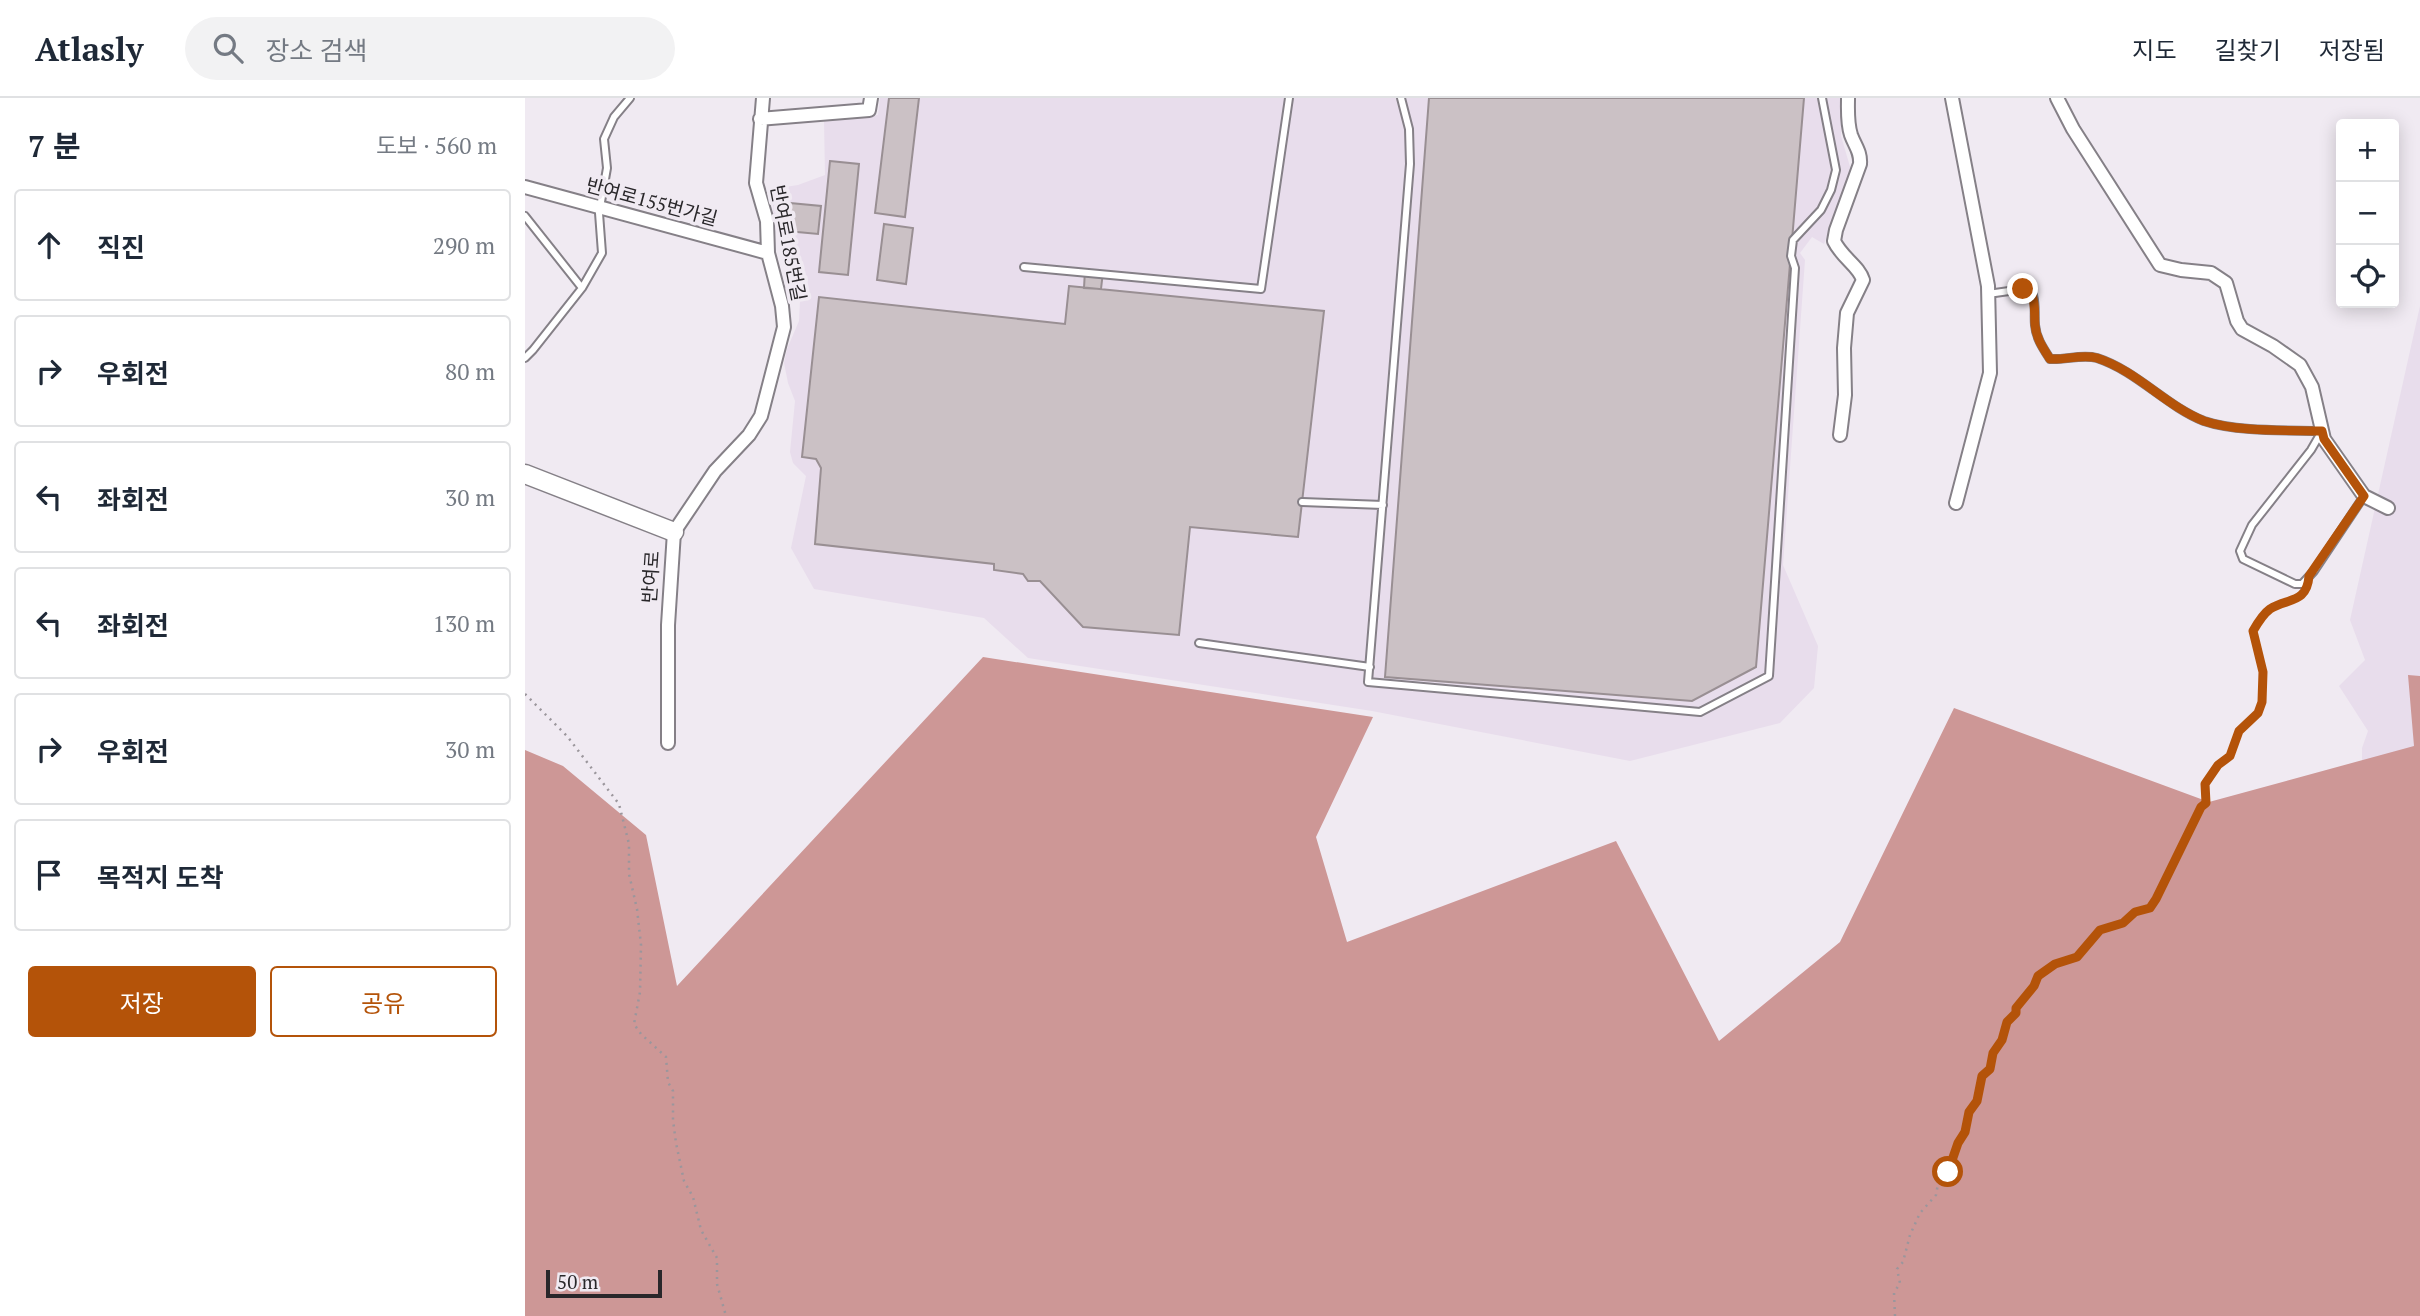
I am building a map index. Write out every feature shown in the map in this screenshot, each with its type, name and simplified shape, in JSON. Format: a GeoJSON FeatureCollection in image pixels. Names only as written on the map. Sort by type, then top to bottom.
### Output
{"type":"FeatureCollection","features":[{"type":"Feature","properties":{"kind":"street","name":"반여로185번길"},"geometry":{"type":"LineString","coordinates":[[674,532],[715,471],[749,435],[761,416],[784,327],[782,306],[768,253],[767,221],[756,183],[763,98]]}},
{"type":"Feature","properties":{"kind":"street"},"geometry":{"type":"LineString","coordinates":[[760,118],[869,110],[871,98]]}},
{"type":"Feature","properties":{"kind":"street"},"geometry":{"type":"LineString","coordinates":[[1840,435],[1845,395],[1844,348],[1847,313],[1863,280],[1859,270],[1849,263],[1834,242],[1860,164],[1860,154],[1848,121],[1848,98]]}},
{"type":"Feature","properties":{"kind":"street"},"geometry":{"type":"LineString","coordinates":[[1952,98],[1988,294],[1990,373],[1956,503]]}},
{"type":"Feature","properties":{"kind":"street"},"geometry":{"type":"LineString","coordinates":[[2057,98],[2079,139],[2160,265],[2211,273],[2226,283],[2237,321],[2242,328],[2300,365],[2312,387],[2324,439],[2364,496],[2388,508]]}},
{"type":"Feature","properties":{"kind":"street","name":"반여로155번가길"},"geometry":{"type":"LineString","coordinates":[[525,187],[768,253]]}},
{"type":"Feature","properties":{"kind":"street","name":"반여로"},"geometry":{"type":"LineString","coordinates":[[525,474],[674,532],[667,625],[667,743]]}},
{"type":"Feature","properties":{"kind":"lane"},"geometry":{"type":"LineString","coordinates":[[525,358],[582,288],[602,253],[599,214],[607,168],[604,139],[614,117],[630,98]]}},
{"type":"Feature","properties":{"kind":"lane"},"geometry":{"type":"LineString","coordinates":[[1024,267],[1261,289],[1289,98]]}},
{"type":"Feature","properties":{"kind":"lane"},"geometry":{"type":"LineString","coordinates":[[1401,98],[1409,129],[1410,164],[1368,682],[1700,712],[1769,676],[1795,268],[1791,256],[1793,240],[1821,210],[1831,190],[1836,170],[1822,98]]}},
{"type":"Feature","properties":{"kind":"lane"},"geometry":{"type":"LineString","coordinates":[[525,216],[582,288]]}},
{"type":"Feature","properties":{"kind":"lane"},"geometry":{"type":"LineString","coordinates":[[1988,294],[2023,289],[2032,295],[2039,342],[2050,359],[2065,360],[2084,356],[2099,359],[2205,421],[2228,426],[2322,431],[2311,450],[2252,525],[2240,551],[2243,559],[2295,584],[2302,584],[2364,496]]}},
{"type":"Feature","properties":{"kind":"lane"},"geometry":{"type":"LineString","coordinates":[[1302,502],[1383,505]]}},
{"type":"Feature","properties":{"kind":"lane"},"geometry":{"type":"LineString","coordinates":[[1199,643],[1370,667]]}},
{"type":"Feature","properties":{"kind":"path"},"geometry":{"type":"LineString","coordinates":[[1895,1316],[1893,1301],[1900,1283],[1897,1269],[1903,1262],[1910,1235],[1920,1213],[1936,1195],[1939,1178],[1948,1172],[1958,1143],[1965,1132],[1969,1112],[1977,1101],[1982,1076],[1990,1069],[1993,1053],[2002,1040],[2007,1022],[2016,1013],[2016,1008],[2034,986],[2038,976],[2055,964],[2077,957],[2100,930],[2123,923],[2135,912],[2150,908],[2201,807],[2206,803],[2205,784],[2218,765],[2230,756],[2239,731],[2258,713],[2263,697],[2263,672],[2253,631],[2270,609],[2293,602],[2304,593],[2309,584],[2309,576]]}},
{"type":"Feature","properties":{"kind":"path"},"geometry":{"type":"LineString","coordinates":[[525,694],[567,736],[619,804],[629,844],[629,874],[641,945],[640,992],[633,1024],[666,1057],[668,1082],[673,1091],[676,1143],[684,1181],[693,1197],[701,1230],[717,1258],[717,1284],[726,1316]]}},
{"type":"Feature","properties":{"kind":"shaded area"},"geometry":{"type":"Polygon","coordinates":[[[880,98],[1841,98],[1841,136],[1851,170],[1824,244],[1812,237],[1800,253],[1805,260],[1783,565],[1818,646],[1814,688],[1780,723],[1630,761],[1372,711],[1028,658],[984,618],[814,589],[791,548],[806,476],[793,463],[790,452],[795,401],[784,363],[799,321],[800,301],[774,224],[772,189],[798,185],[825,175],[824,121],[878,115],[880,98]]]}},
{"type":"Feature","properties":{"kind":"shaded area"},"geometry":{"type":"Polygon","coordinates":[[[2420,306],[2420,819],[2362,764],[2362,748],[2368,731],[2339,686],[2365,660],[2350,620],[2420,306]]]}},
{"type":"Feature","properties":{"kind":"shaded area"},"geometry":{"type":"Polygon","coordinates":[[[983,657],[1373,717],[1316,837],[1347,942],[1616,841],[1719,1041],[1840,942],[1954,708],[2209,802],[2414,746],[2408,675],[2420,676],[2420,1316],[525,1316],[525,750],[563,766],[646,835],[677,986],[983,657]]]}},
{"type":"Feature","properties":{"kind":"building"},"geometry":{"type":"Polygon","coordinates":[[[889,98],[919,98],[905,217],[875,213],[889,98]]]}},
{"type":"Feature","properties":{"kind":"building"},"geometry":{"type":"Polygon","coordinates":[[[1429,98],[1804,98],[1756,667],[1692,701],[1385,677],[1429,98]]]}},
{"type":"Feature","properties":{"kind":"building"},"geometry":{"type":"Polygon","coordinates":[[[830,161],[859,164],[848,275],[819,272],[830,161]]]}},
{"type":"Feature","properties":{"kind":"building"},"geometry":{"type":"Polygon","coordinates":[[[790,203],[821,206],[818,234],[787,231],[790,203]]]}},
{"type":"Feature","properties":{"kind":"building"},"geometry":{"type":"Polygon","coordinates":[[[884,224],[913,228],[906,284],[877,280],[884,224]]]}},
{"type":"Feature","properties":{"kind":"building"},"geometry":{"type":"Polygon","coordinates":[[[1085,270],[1103,272],[1101,289],[1084,288],[1085,270]]]}},
{"type":"Feature","properties":{"kind":"building"},"geometry":{"type":"Polygon","coordinates":[[[1069,286],[1324,311],[1298,537],[1190,527],[1179,635],[1083,627],[1040,581],[1028,581],[1023,574],[994,570],[994,564],[815,544],[821,468],[816,459],[802,457],[819,297],[1065,324],[1069,286]]]}},
{"type":"Feature","properties":{"kind":"route"},"geometry":{"type":"LineString","coordinates":[[1948,1172],[1958,1143],[1965,1132],[1969,1112],[1977,1101],[1982,1076],[1990,1069],[1993,1053],[2002,1040],[2007,1022],[2016,1013],[2016,1008],[2034,986],[2038,976],[2055,964],[2077,957],[2100,930],[2123,923],[2130,914],[2150,908],[2156,899],[2179,849],[2201,807],[2206,803],[2205,784],[2218,765],[2230,756],[2239,731],[2258,713],[2262,702],[2263,672],[2253,631],[2270,609],[2293,602],[2304,593],[2309,584],[2309,576],[2364,496],[2324,439],[2322,431],[2228,426],[2205,421],[2099,359],[2084,356],[2065,360],[2050,359],[2039,342],[2032,295],[2023,289]]}}]}
